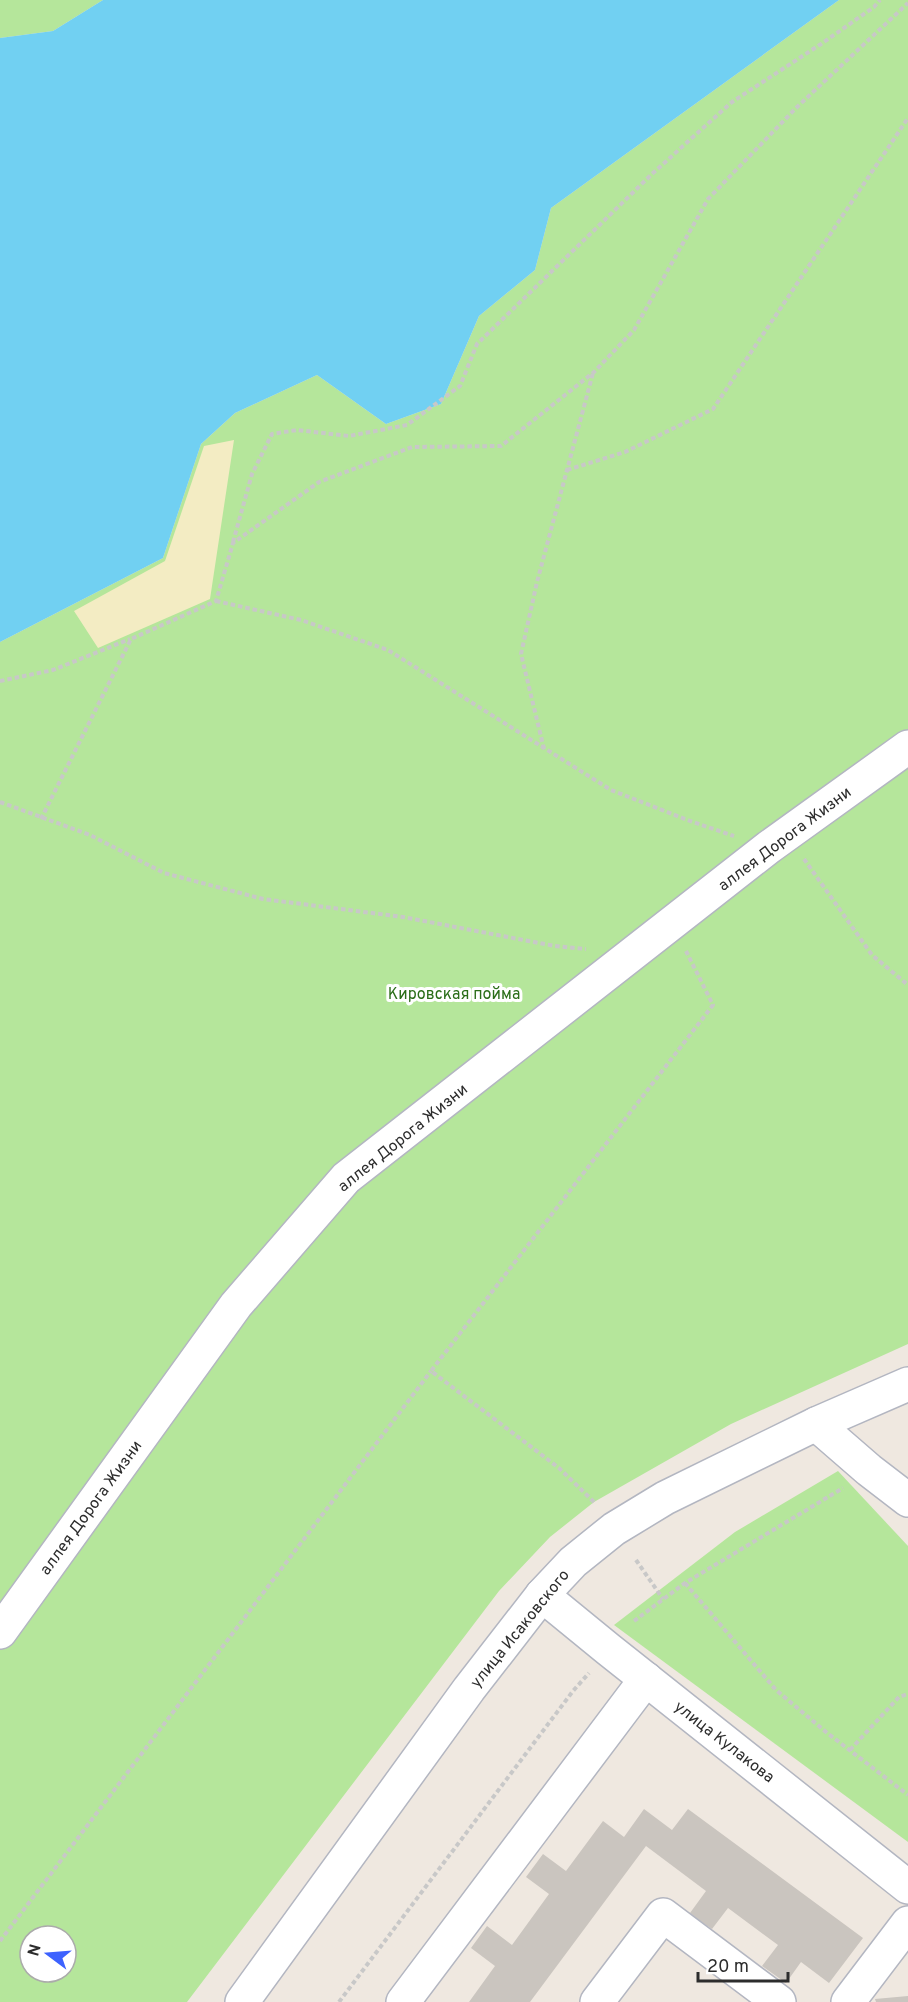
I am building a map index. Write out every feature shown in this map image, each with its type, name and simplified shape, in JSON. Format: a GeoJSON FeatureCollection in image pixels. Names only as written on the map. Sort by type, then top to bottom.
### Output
{"type":"FeatureCollection","features":[{"type":"Feature","properties":{"kind":"street","name":"аллея Дорога Жизни"},"geometry":{"type":"LineString","coordinates":[[0,1632],[236,1305],[346,1178],[777,841],[908,747]]}},
{"type":"Feature","properties":{"kind":"street","name":"улица Исаковского"},"geometry":{"type":"LineString","coordinates":[[242,2002],[469,1689],[542,1594],[573,1562],[622,1524],[674,1493],[816,1424],[908,1384]]}},
{"type":"Feature","properties":{"kind":"street"},"geometry":{"type":"LineString","coordinates":[[816,1424],[908,1500]]}},
{"type":"Feature","properties":{"kind":"street","name":"улица Кулакова"},"geometry":{"type":"LineString","coordinates":[[542,1594],[908,1887]]}},
{"type":"Feature","properties":{"kind":"street"},"geometry":{"type":"LineString","coordinates":[[403,2002],[646,1679]]}},
{"type":"Feature","properties":{"kind":"street"},"geometry":{"type":"LineString","coordinates":[[597,2002],[663,1915],[779,2002]]}},
{"type":"Feature","properties":{"kind":"street"},"geometry":{"type":"LineString","coordinates":[[848,2002],[908,1923]]}},
{"type":"Feature","properties":{"kind":"path"},"geometry":{"type":"LineString","coordinates":[[216,601],[252,474],[273,434],[297,430],[349,436],[406,425],[460,386],[477,344],[732,102],[821,44],[874,7],[880,0]]}},
{"type":"Feature","properties":{"kind":"path"},"geometry":{"type":"LineString","coordinates":[[233,543],[319,482],[412,447],[501,446],[594,372],[634,330],[708,200],[796,108],[908,3]]}},
{"type":"Feature","properties":{"kind":"path"},"geometry":{"type":"LineString","coordinates":[[567,470],[625,452],[713,410],[908,118]]}},
{"type":"Feature","properties":{"kind":"path"},"geometry":{"type":"LineString","coordinates":[[544,750],[521,654],[537,582],[594,372]]}},
{"type":"Feature","properties":{"kind":"path"},"geometry":{"type":"LineString","coordinates":[[0,681],[53,670],[131,639],[216,601],[301,620],[388,650],[611,790],[690,821],[777,841],[872,955],[908,985]]}},
{"type":"Feature","properties":{"kind":"path"},"geometry":{"type":"LineString","coordinates":[[42,819],[131,639]]}},
{"type":"Feature","properties":{"kind":"path"},"geometry":{"type":"LineString","coordinates":[[0,802],[90,835],[164,873],[263,898],[403,917],[555,946],[634,953]]}},
{"type":"Feature","properties":{"kind":"path"},"geometry":{"type":"LineString","coordinates":[[0,1941],[431,1371],[712,1005],[672,923]]}},
{"type":"Feature","properties":{"kind":"path"},"geometry":{"type":"LineString","coordinates":[[431,1371],[560,1468],[594,1502]]}},
{"type":"Feature","properties":{"kind":"path"},"geometry":{"type":"LineString","coordinates":[[633,1621],[685,1583],[869,1470]]}},
{"type":"Feature","properties":{"kind":"path"},"geometry":{"type":"LineString","coordinates":[[636,1560],[663,1599]]}},
{"type":"Feature","properties":{"kind":"path"},"geometry":{"type":"LineString","coordinates":[[685,1583],[776,1690],[908,1795]]}},
{"type":"Feature","properties":{"kind":"path"},"geometry":{"type":"LineString","coordinates":[[339,2002],[573,1690],[593,1669]]}},
{"type":"Feature","properties":{"kind":"path"},"geometry":{"type":"LineString","coordinates":[[850,1750],[899,1697],[908,1694]]}},
{"type":"Feature","properties":{"kind":"green space"},"geometry":{"type":"Polygon","coordinates":[[[0,0],[103,0],[53,31],[0,38],[0,0]]]}},
{"type":"Feature","properties":{"kind":"green space","name":"Кировская пойма"},"geometry":{"type":"Polygon","coordinates":[[[839,0],[908,0],[908,1344],[731,1424],[594,1502],[550,1537],[499,1591],[187,2002],[0,2002],[0,642],[163,558],[201,444],[235,413],[317,375],[386,424],[441,404],[479,316],[535,270],[551,208],[839,0]]]}},
{"type":"Feature","properties":{"kind":"green space"},"geometry":{"type":"Polygon","coordinates":[[[838,1471],[908,1546],[908,1842],[614,1625],[735,1532],[838,1471]]]}},
{"type":"Feature","properties":{"kind":"sand"},"geometry":{"type":"Polygon","coordinates":[[[234,440],[210,599],[98,648],[74,611],[165,561],[204,446],[234,440]]]}},
{"type":"Feature","properties":{"kind":"water"},"geometry":{"type":"Polygon","coordinates":[[[103,0],[839,0],[551,208],[535,270],[479,316],[441,404],[386,424],[317,375],[235,413],[201,444],[163,558],[0,642],[0,38],[53,31],[103,0]]]}},
{"type":"Feature","properties":{"kind":"building"},"geometry":{"type":"Polygon","coordinates":[[[644,1809],[672,1830],[688,1809],[863,1938],[829,1983],[801,1962],[786,1983],[762,1966],[778,1945],[728,1908],[712,1929],[700,1921],[690,1913],[706,1891],[646,1846],[530,2002],[469,2002],[495,1966],[471,1948],[487,1926],[512,1945],[549,1894],[526,1877],[543,1854],[566,1871],[603,1821],[624,1837],[644,1809]]]}},
{"type":"Feature","properties":{"kind":"building"},"geometry":{"type":"Polygon","coordinates":[[[908,1996],[908,2002],[876,2002],[875,1999],[908,1996]]]}}]}
